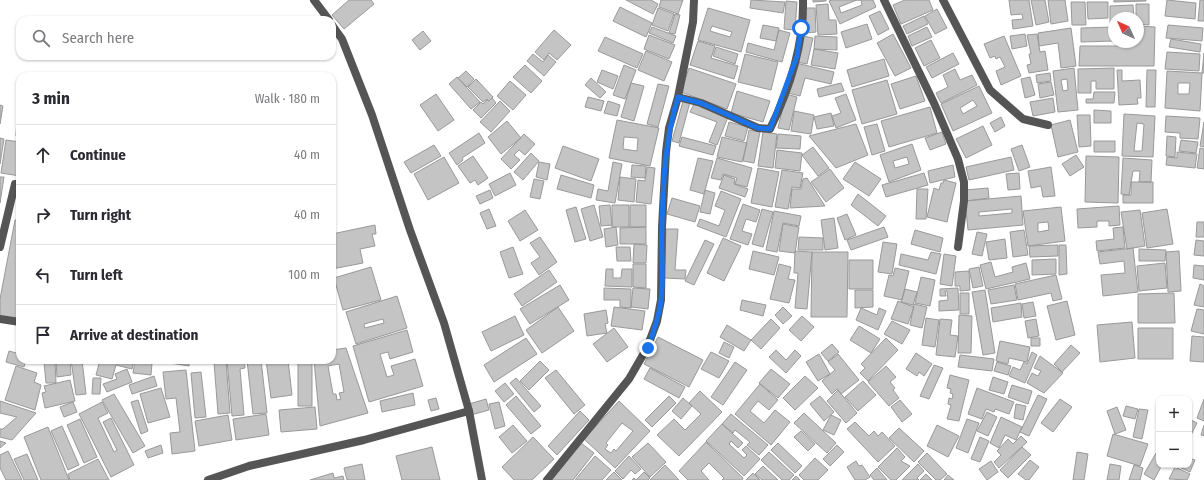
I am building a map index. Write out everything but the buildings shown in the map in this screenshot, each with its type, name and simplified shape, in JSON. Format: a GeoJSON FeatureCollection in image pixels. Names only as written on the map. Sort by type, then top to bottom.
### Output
{"type":"FeatureCollection","features":[{"type":"Feature","properties":{"kind":"street"},"geometry":{"type":"LineString","coordinates":[[314,0],[326,16]]}},
{"type":"Feature","properties":{"kind":"street"},"geometry":{"type":"LineString","coordinates":[[547,480],[629,379],[648,348],[657,321],[661,300],[662,227],[666,152],[669,128],[678,97],[693,22],[694,0]]}},
{"type":"Feature","properties":{"kind":"street"},"geometry":{"type":"LineString","coordinates":[[678,97],[701,103],[758,128],[770,129],[797,56],[804,15],[804,0]]}},
{"type":"Feature","properties":{"kind":"street"},"geometry":{"type":"LineString","coordinates":[[884,0],[934,103],[958,159],[964,182],[964,201],[958,247]]}},
{"type":"Feature","properties":{"kind":"street"},"geometry":{"type":"LineString","coordinates":[[943,0],[990,90],[1022,119],[1048,125]]}},
{"type":"Feature","properties":{"kind":"street"},"geometry":{"type":"LineString","coordinates":[[336,31],[342,39],[372,115],[410,230],[444,323],[469,411],[482,480]]}},
{"type":"Feature","properties":{"kind":"street"},"geometry":{"type":"LineString","coordinates":[[0,247],[15,184]]}},
{"type":"Feature","properties":{"kind":"street"},"geometry":{"type":"LineString","coordinates":[[0,319],[16,321]]}},
{"type":"Feature","properties":{"kind":"street"},"geometry":{"type":"LineString","coordinates":[[208,480],[249,466],[364,440],[469,411]]}},
{"type":"Feature","properties":{"kind":"route"},"geometry":{"type":"LineString","coordinates":[[648,348],[657,321],[661,300],[662,227],[666,152],[669,128],[678,97],[701,103],[722,114],[758,128],[770,129],[797,56],[801,28]]}}]}
